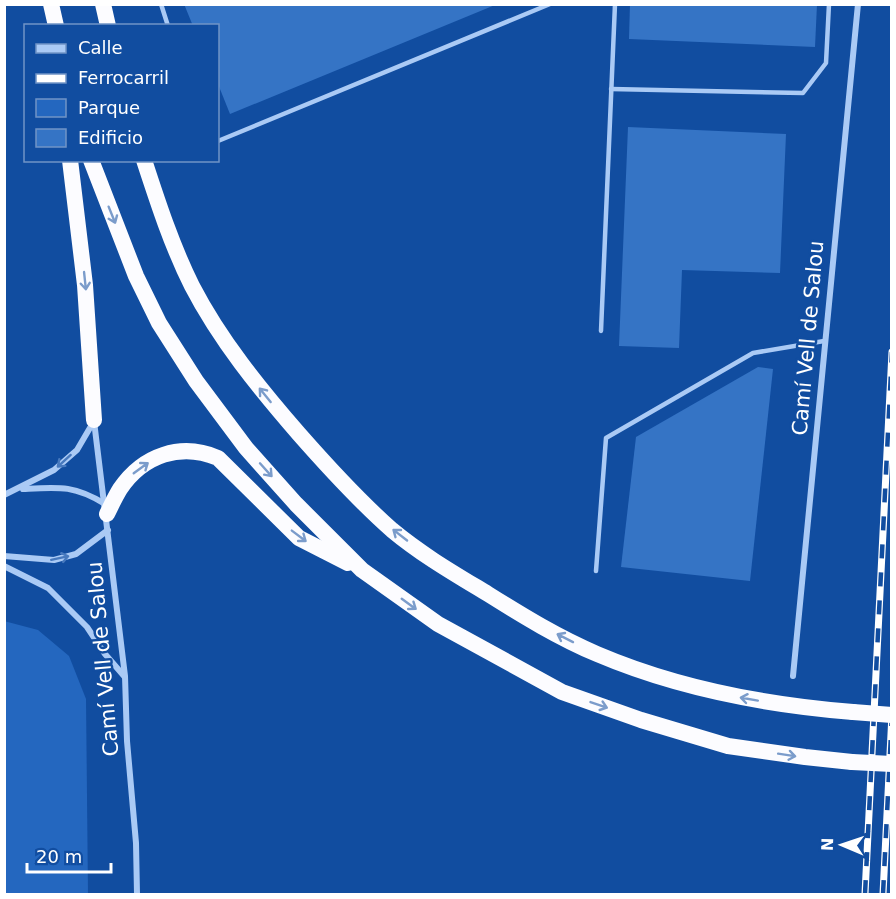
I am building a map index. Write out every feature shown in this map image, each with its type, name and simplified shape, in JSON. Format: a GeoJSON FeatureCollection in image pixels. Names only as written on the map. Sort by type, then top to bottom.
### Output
{"type":"FeatureCollection","features":[{"type":"Feature","properties":{"kind":"highway"},"geometry":{"type":"LineString","coordinates":[[51,4],[55,24]]}},
{"type":"Feature","properties":{"kind":"highway"},"geometry":{"type":"LineString","coordinates":[[103,4],[108,24]]}},
{"type":"Feature","properties":{"kind":"highway"},"geometry":{"type":"LineString","coordinates":[[70,162],[86,285],[94,420]]}},
{"type":"Feature","properties":{"kind":"highway"},"geometry":{"type":"LineString","coordinates":[[91,162],[136,276],[159,323],[196,381],[246,448],[296,504],[362,570]]}},
{"type":"Feature","properties":{"kind":"highway"},"geometry":{"type":"LineString","coordinates":[[145,162],[175,247],[212,323],[262,392],[349,490],[432,561],[510,608],[597,654],[664,679],[717,693],[807,708],[891,715]]}},
{"type":"Feature","properties":{"kind":"highway"},"geometry":{"type":"LineString","coordinates":[[107,516],[120,489],[142,466],[174,452],[189,450],[206,453],[218,458],[227,466],[299,538],[362,570],[438,624],[562,692],[641,720],[728,746],[805,758],[891,764]]}},
{"type":"Feature","properties":{"kind":"street","name":"Camí Vell de Salou"},"geometry":{"type":"LineString","coordinates":[[793,676],[858,4]]}},
{"type":"Feature","properties":{"kind":"street","name":"Camí Vell de Salou"},"geometry":{"type":"LineString","coordinates":[[94,420],[125,676],[127,741],[136,843],[137,894]]}},
{"type":"Feature","properties":{"kind":"street"},"geometry":{"type":"LineString","coordinates":[[4,495],[54,470],[77,450],[94,420]]}},
{"type":"Feature","properties":{"kind":"street"},"geometry":{"type":"LineString","coordinates":[[4,556],[54,560],[76,554],[107,516],[87,493],[64,487],[20,489]]}},
{"type":"Feature","properties":{"kind":"street"},"geometry":{"type":"LineString","coordinates":[[4,566],[48,588],[87,627],[105,654],[125,676]]}},
{"type":"Feature","properties":{"kind":"lane"},"geometry":{"type":"LineString","coordinates":[[161,4],[167,24]]}},
{"type":"Feature","properties":{"kind":"lane"},"geometry":{"type":"LineString","coordinates":[[219,141],[550,4]]}},
{"type":"Feature","properties":{"kind":"lane"},"geometry":{"type":"LineString","coordinates":[[601,331],[615,4]]}},
{"type":"Feature","properties":{"kind":"lane"},"geometry":{"type":"LineString","coordinates":[[611,89],[803,93],[826,63],[829,4]]}},
{"type":"Feature","properties":{"kind":"lane"},"geometry":{"type":"LineString","coordinates":[[596,571],[606,438],[753,353],[824,341]]}},
{"type":"Feature","properties":{"kind":"green space"},"geometry":{"type":"Polygon","coordinates":[[[4,621],[38,630],[69,656],[86,699],[88,894],[5,894],[4,621]]]}},
{"type":"Feature","properties":{"kind":"building"},"geometry":{"type":"Polygon","coordinates":[[[184,4],[495,4],[230,114],[219,86],[219,24],[192,24],[184,4]]]}},
{"type":"Feature","properties":{"kind":"building"},"geometry":{"type":"Polygon","coordinates":[[[630,4],[817,4],[815,47],[629,39],[630,4]]]}},
{"type":"Feature","properties":{"kind":"building"},"geometry":{"type":"Polygon","coordinates":[[[628,127],[786,134],[780,273],[682,270],[679,348],[619,346],[628,127]]]}},
{"type":"Feature","properties":{"kind":"building"},"geometry":{"type":"Polygon","coordinates":[[[758,367],[773,369],[750,581],[621,567],[636,437],[758,367]]]}},
{"type":"Feature","properties":{"kind":"railway"},"geometry":{"type":"LineString","coordinates":[[865,894],[892,352]]}},
{"type":"Feature","properties":{"kind":"railway"},"geometry":{"type":"LineString","coordinates":[[883,894],[892,714]]}}]}
